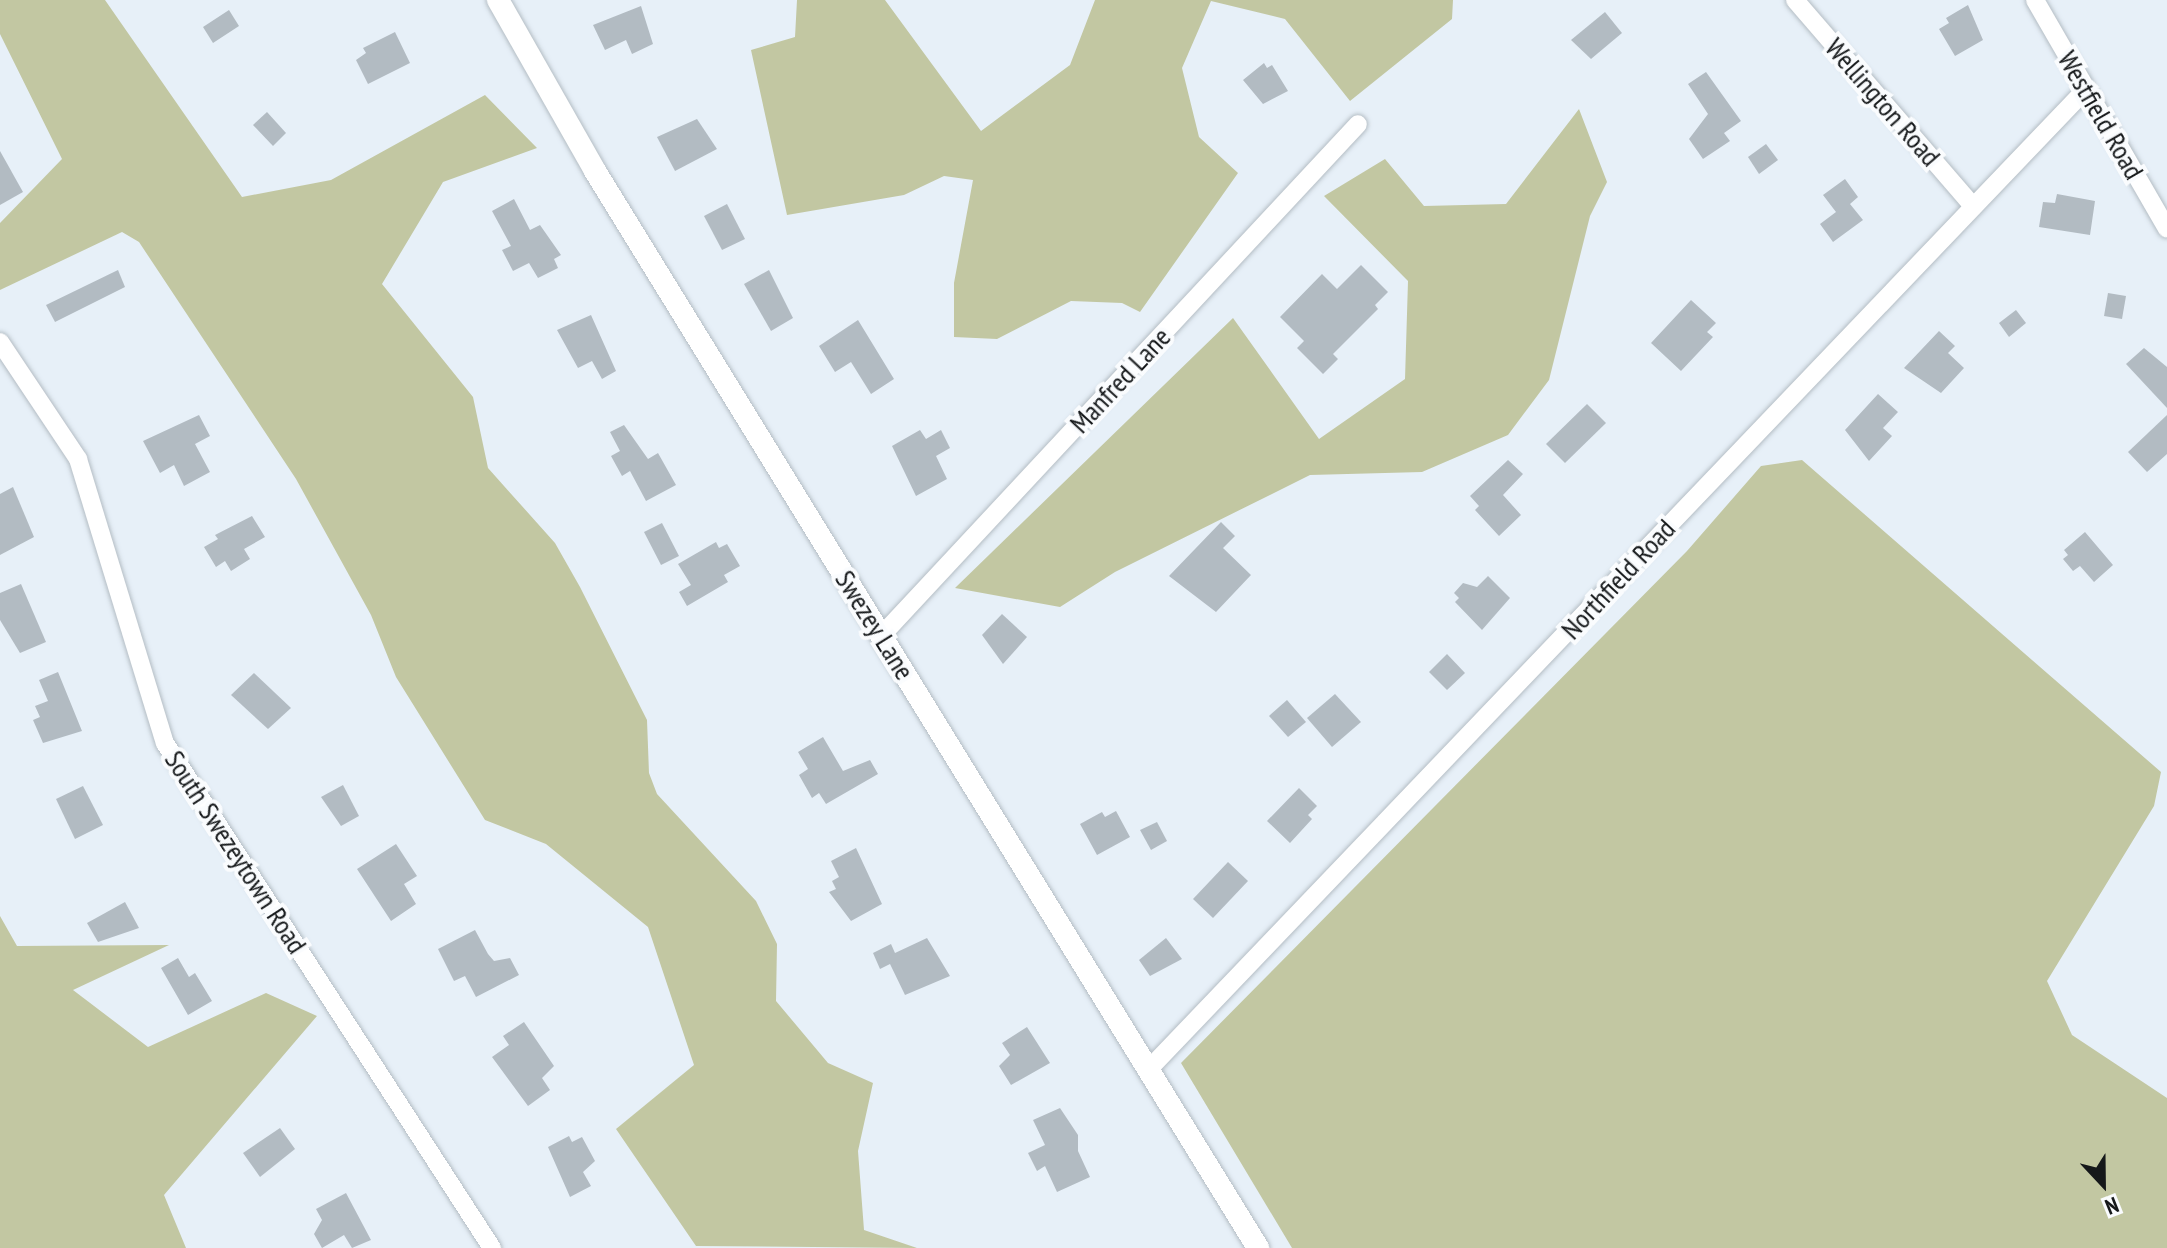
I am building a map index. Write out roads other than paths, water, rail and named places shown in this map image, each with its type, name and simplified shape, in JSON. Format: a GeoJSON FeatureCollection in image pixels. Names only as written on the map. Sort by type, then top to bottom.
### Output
{"type":"FeatureCollection","features":[{"type":"Feature","properties":{"kind":"street","name":"Wellington Road"},"geometry":{"type":"LineString","coordinates":[[1795,0],[1971,204]]}},
{"type":"Feature","properties":{"kind":"street","name":"Westfield Road"},"geometry":{"type":"LineString","coordinates":[[2035,0],[2167,229]]}},
{"type":"Feature","properties":{"kind":"street","name":"Swezey Lane"},"geometry":{"type":"LineString","coordinates":[[507,4],[595,171],[1258,1248]]}},
{"type":"Feature","properties":{"kind":"street","name":"Northfield Road"},"geometry":{"type":"LineString","coordinates":[[1149,1069],[1971,204],[2086,89]]}},
{"type":"Feature","properties":{"kind":"street","name":"Manfred Lane"},"geometry":{"type":"LineString","coordinates":[[882,635],[1358,124]]}},
{"type":"Feature","properties":{"kind":"street","name":"South Swezeytown Road"},"geometry":{"type":"LineString","coordinates":[[0,342],[78,459],[165,743],[492,1248]]}}]}
